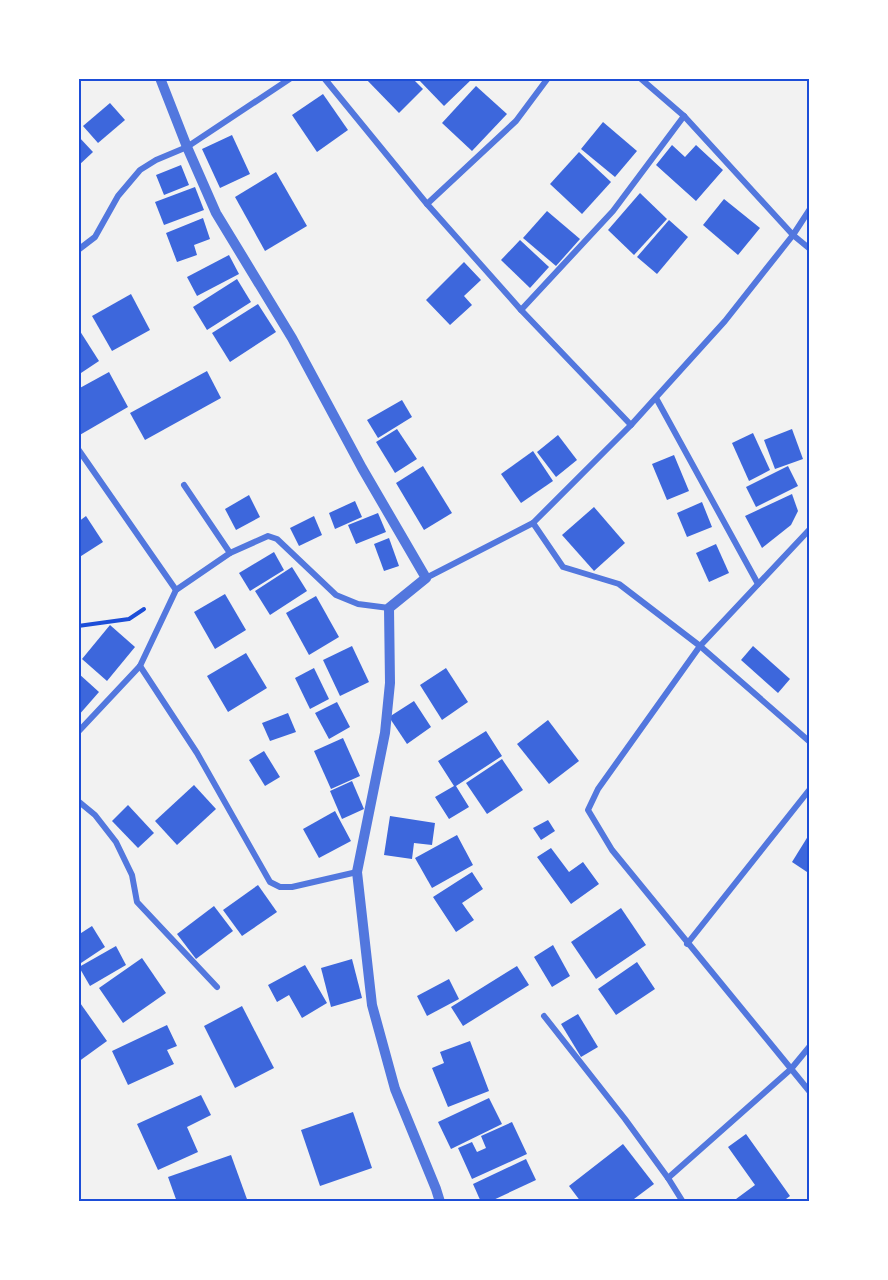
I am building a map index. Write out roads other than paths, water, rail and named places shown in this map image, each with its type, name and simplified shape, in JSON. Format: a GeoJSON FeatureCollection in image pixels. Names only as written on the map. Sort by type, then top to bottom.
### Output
{"type":"FeatureCollection","features":[{"type":"Feature","properties":{"kind":"street"},"geometry":{"type":"LineString","coordinates":[[160,78],[216,213],[292,338],[362,468],[426,578]]}},
{"type":"Feature","properties":{"kind":"street"},"geometry":{"type":"LineString","coordinates":[[78,250],[95,237],[118,196],[140,170],[156,160],[187,147],[291,78]]}},
{"type":"Feature","properties":{"kind":"street"},"geometry":{"type":"LineString","coordinates":[[324,78],[427,204],[521,310],[631,425]]}},
{"type":"Feature","properties":{"kind":"street"},"geometry":{"type":"LineString","coordinates":[[427,204],[516,121],[548,78]]}},
{"type":"Feature","properties":{"kind":"street"},"geometry":{"type":"LineString","coordinates":[[640,78],[684,116],[793,235],[810,249]]}},
{"type":"Feature","properties":{"kind":"street"},"geometry":{"type":"LineString","coordinates":[[521,310],[613,211],[684,116]]}},
{"type":"Feature","properties":{"kind":"street"},"geometry":{"type":"LineString","coordinates":[[78,732],[140,666],[176,590],[230,553],[268,536],[277,539],[336,595],[358,604],[389,608],[426,578],[533,523],[631,425],[725,321],[793,235],[810,208]]}},
{"type":"Feature","properties":{"kind":"street"},"geometry":{"type":"LineString","coordinates":[[656,398],[759,584]]}},
{"type":"Feature","properties":{"kind":"street"},"geometry":{"type":"LineString","coordinates":[[78,449],[176,590]]}},
{"type":"Feature","properties":{"kind":"street"},"geometry":{"type":"LineString","coordinates":[[184,485],[230,553]]}},
{"type":"Feature","properties":{"kind":"street"},"geometry":{"type":"LineString","coordinates":[[533,523],[563,567],[619,585],[700,645],[810,742]]}},
{"type":"Feature","properties":{"kind":"street"},"geometry":{"type":"LineString","coordinates":[[810,530],[700,645],[598,789],[588,810],[612,850],[810,1092]]}},
{"type":"Feature","properties":{"kind":"street"},"geometry":{"type":"LineString","coordinates":[[389,608],[390,683],[385,733],[357,872],[372,1005],[395,1089],[440,1202]]}},
{"type":"Feature","properties":{"kind":"street"},"geometry":{"type":"LineString","coordinates":[[140,666],[196,753],[270,882],[280,887],[292,887],[357,872]]}},
{"type":"Feature","properties":{"kind":"street"},"geometry":{"type":"LineString","coordinates":[[687,944],[810,789]]}},
{"type":"Feature","properties":{"kind":"street"},"geometry":{"type":"LineString","coordinates":[[78,801],[95,815],[116,842],[132,875],[137,902],[217,987]]}},
{"type":"Feature","properties":{"kind":"street"},"geometry":{"type":"LineString","coordinates":[[544,1016],[668,1178],[683,1202]]}},
{"type":"Feature","properties":{"kind":"street"},"geometry":{"type":"LineString","coordinates":[[668,1178],[791,1069],[810,1046]]}}]}
